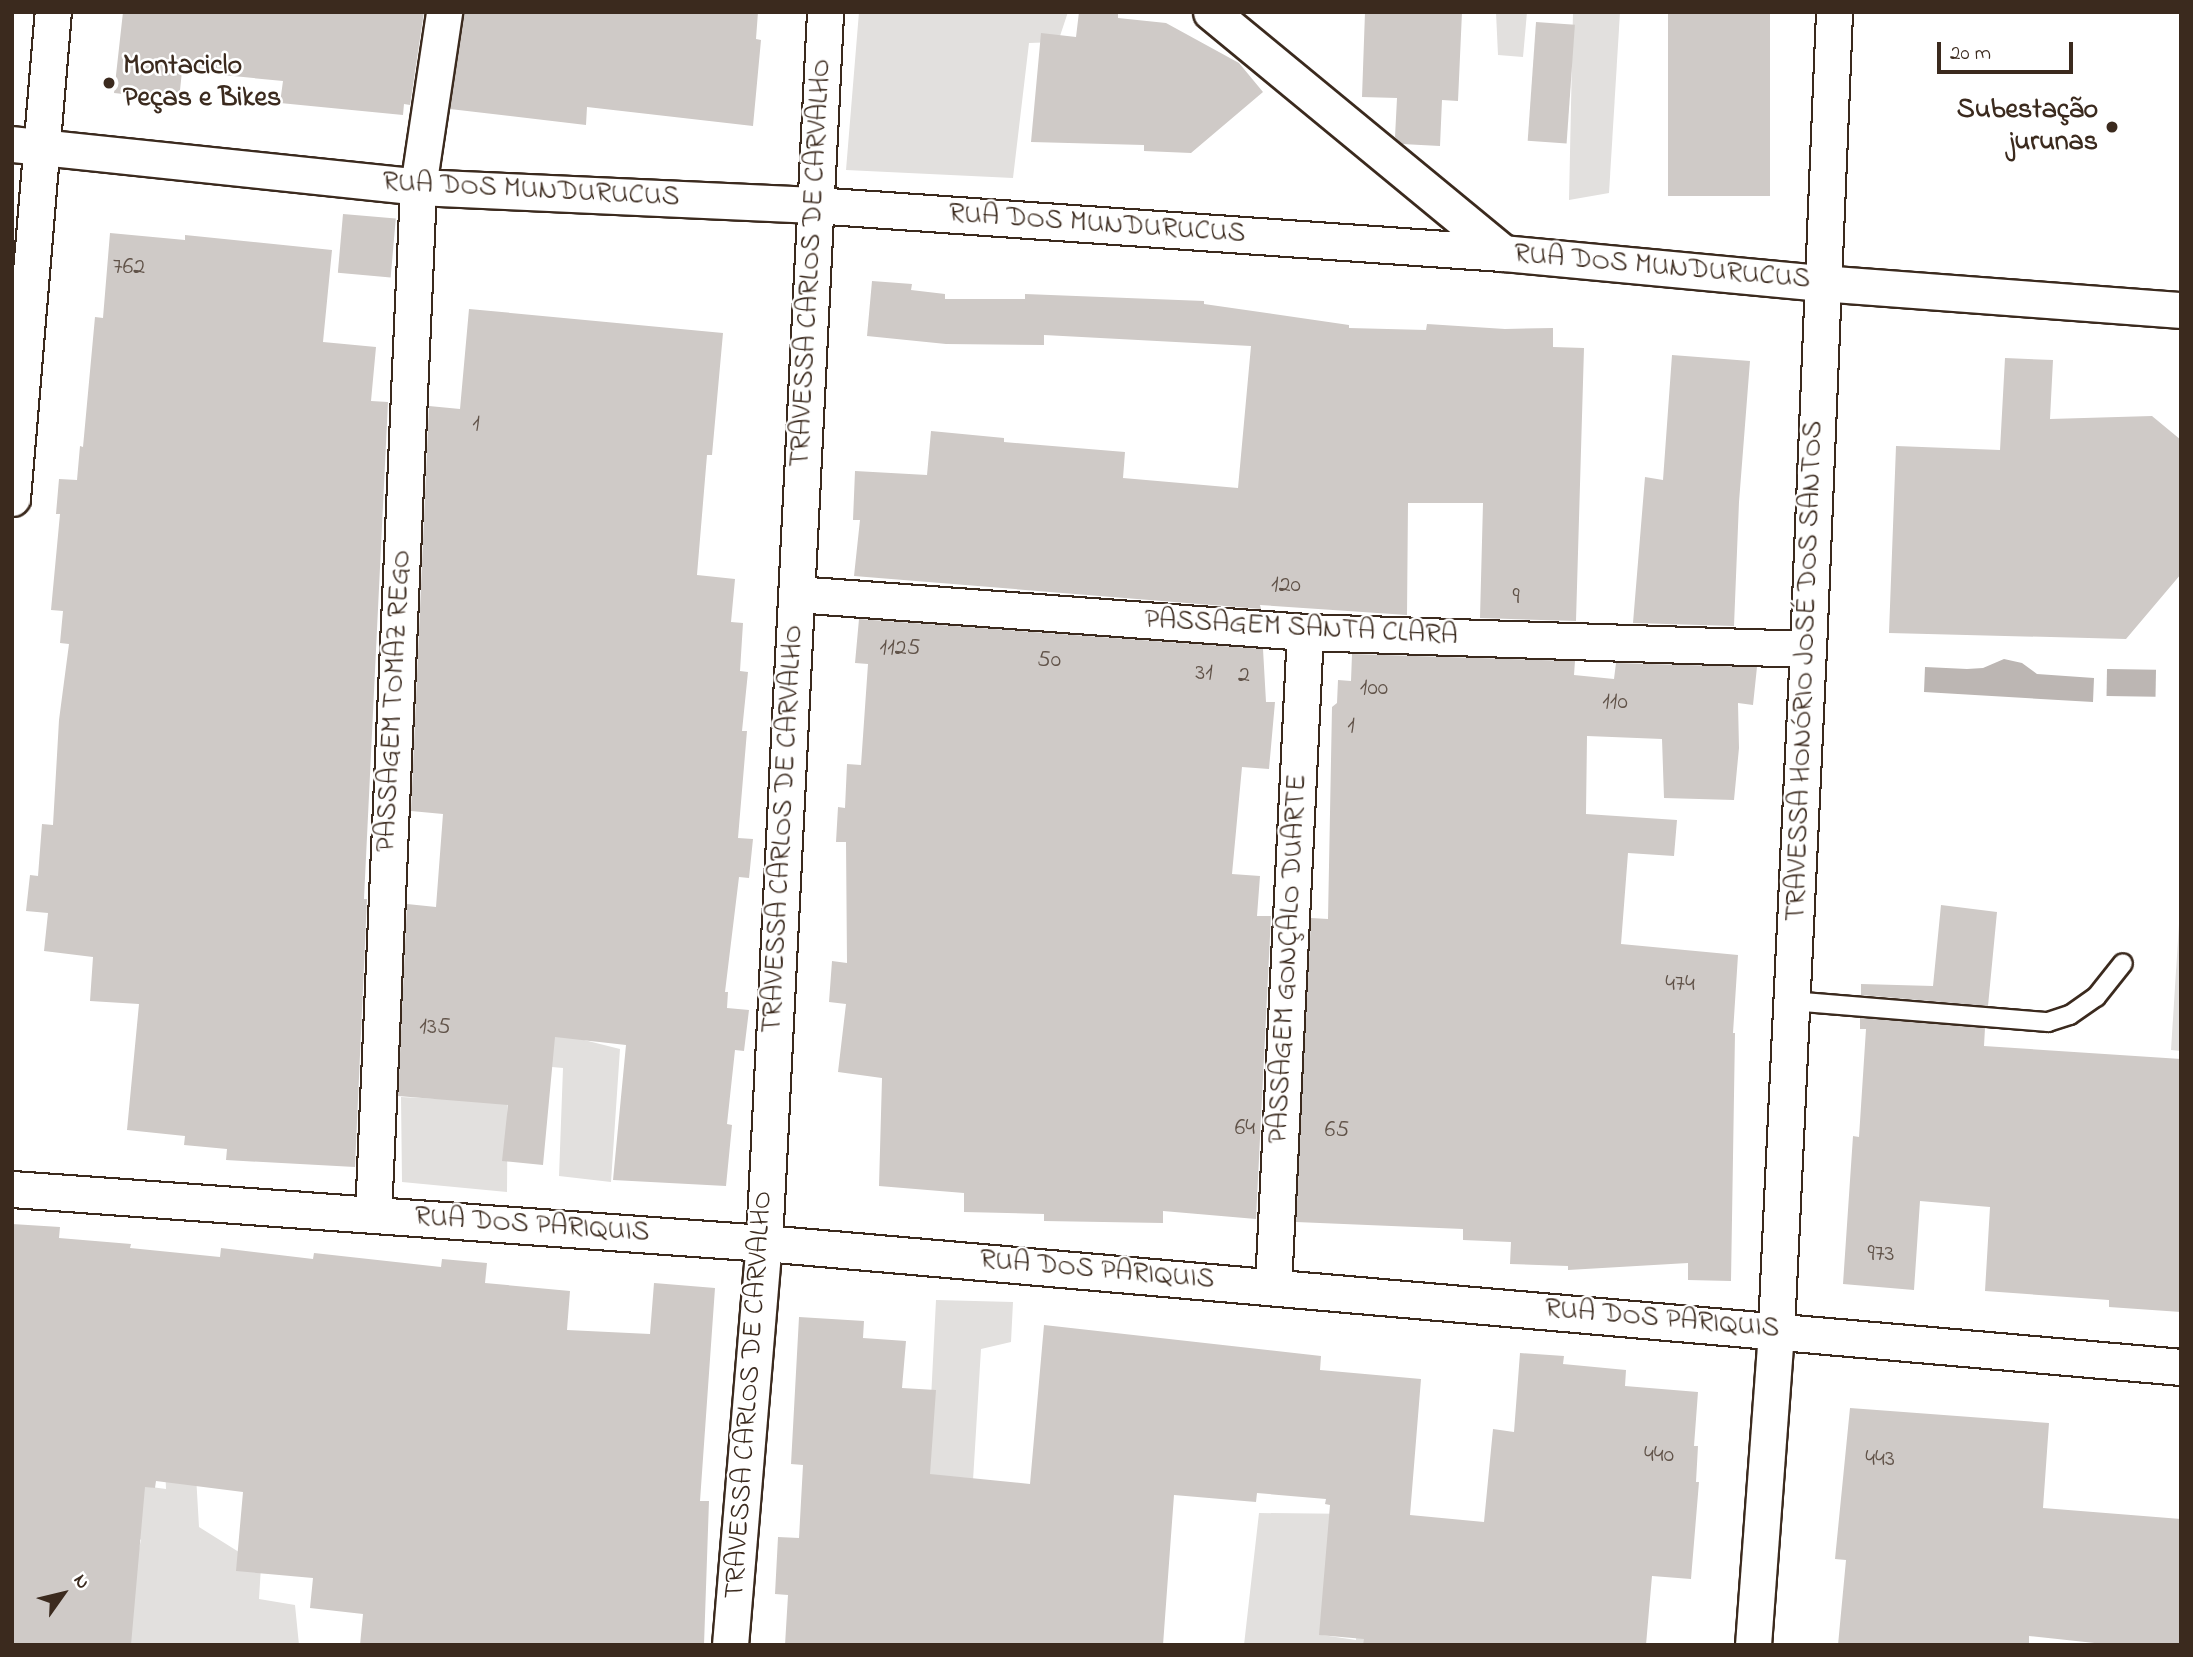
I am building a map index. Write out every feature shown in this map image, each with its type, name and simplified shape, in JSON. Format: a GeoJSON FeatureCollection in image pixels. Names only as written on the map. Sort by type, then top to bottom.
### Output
{"type":"FeatureCollection","features":[{"type":"Feature","properties":{"kind":"street"},"geometry":{"type":"LineString","coordinates":[[12,498],[26,145],[53,12]]}},
{"type":"Feature","properties":{"kind":"street","name":"PASSAGEM TOMAZ REGO"},"geometry":{"type":"LineString","coordinates":[[373,1215],[418,187],[444,12]]}},
{"type":"Feature","properties":{"kind":"street","name":"TRAVESSA CARLOS DE CARVALHO"},"geometry":{"type":"LineString","coordinates":[[730,1645],[764,1243],[825,12]]}},
{"type":"Feature","properties":{"kind":"street"},"geometry":{"type":"LineString","coordinates":[[1211,12],[1503,253]]}},
{"type":"Feature","properties":{"kind":"street","name":"TRAVESSA HONÓRIO JOSÉ DOS SANTOS"},"geometry":{"type":"LineString","coordinates":[[1753,1645],[1776,1329],[1834,12]]}},
{"type":"Feature","properties":{"kind":"street","name":"RUA DOS MUNDURUCUS"},"geometry":{"type":"LineString","coordinates":[[26,145],[418,187],[814,205],[1503,253],[1821,283],[2181,310]]}},
{"type":"Feature","properties":{"kind":"street","name":"PASSAGEM SANTA CLARA"},"geometry":{"type":"LineString","coordinates":[[796,594],[1305,632],[1808,649]]}},
{"type":"Feature","properties":{"kind":"street","name":"PASSAGEM GONÇALO DUARTE"},"geometry":{"type":"LineString","coordinates":[[1273,1286],[1305,632]]}},
{"type":"Feature","properties":{"kind":"street","name":"RUA DOS PARIQUIS"},"geometry":{"type":"LineString","coordinates":[[12,1189],[764,1243],[1776,1329],[2181,1367]]}},
{"type":"Feature","properties":{"kind":"lane"},"geometry":{"type":"LineString","coordinates":[[1791,1001],[2048,1022],[2070,1015],[2096,997],[2123,963]]}},
{"type":"Feature","properties":{"kind":"shaded area"},"geometry":{"type":"Polygon","coordinates":[[[859,12],[1068,12],[1058,42],[1029,43],[1013,178],[846,170],[859,12]]]}},
{"type":"Feature","properties":{"kind":"shaded area"},"geometry":{"type":"Polygon","coordinates":[[[1496,12],[1527,12],[1523,57],[1498,55],[1496,12]]]}},
{"type":"Feature","properties":{"kind":"shaded area"},"geometry":{"type":"Polygon","coordinates":[[[1573,12],[1620,12],[1609,193],[1569,200],[1573,12]]]}},
{"type":"Feature","properties":{"kind":"shaded area"},"geometry":{"type":"Polygon","coordinates":[[[2004,659],[2022,663],[2037,674],[2094,678],[2093,702],[1924,692],[1925,667],[1983,668],[2004,659]]]}},
{"type":"Feature","properties":{"kind":"shaded area"},"geometry":{"type":"Polygon","coordinates":[[[2107,669],[2156,670],[2156,697],[2107,696],[2107,669]]]}},
{"type":"Feature","properties":{"kind":"shaded area"},"geometry":{"type":"Polygon","coordinates":[[[2181,893],[2181,1051],[2171,1050],[2181,893]]]}},
{"type":"Feature","properties":{"kind":"shaded area"},"geometry":{"type":"Polygon","coordinates":[[[448,1029],[572,1037],[620,1049],[611,1182],[559,1176],[563,1068],[508,1063],[507,1192],[402,1182],[401,1097],[442,1099],[448,1029]]]}},
{"type":"Feature","properties":{"kind":"shaded area"},"geometry":{"type":"Polygon","coordinates":[[[936,1300],[1013,1302],[1011,1342],[981,1349],[963,1645],[923,1558],[936,1300]]]}},
{"type":"Feature","properties":{"kind":"shaded area"},"geometry":{"type":"Polygon","coordinates":[[[163,1417],[196,1475],[199,1527],[261,1566],[259,1599],[295,1605],[299,1645],[136,1645],[99,1640],[133,1573],[141,1540],[110,1513],[114,1482],[166,1489],[163,1417]]]}},
{"type":"Feature","properties":{"kind":"shaded area"},"geometry":{"type":"Polygon","coordinates":[[[1259,1513],[1359,1514],[1322,1635],[1356,1640],[1355,1571],[1367,1645],[1244,1645],[1259,1513]]]}},
{"type":"Feature","properties":{"kind":"building"},"geometry":{"type":"Polygon","coordinates":[[[123,12],[424,12],[410,105],[404,104],[403,115],[280,103],[283,81],[182,71],[179,100],[114,93],[123,12]]]}},
{"type":"Feature","properties":{"kind":"building"},"geometry":{"type":"Polygon","coordinates":[[[464,12],[758,12],[756,39],[761,40],[753,126],[587,107],[586,125],[450,109],[464,12]]]}},
{"type":"Feature","properties":{"kind":"building"},"geometry":{"type":"Polygon","coordinates":[[[1079,12],[1118,12],[1118,18],[1166,23],[1239,63],[1263,92],[1191,153],[1144,151],[1144,145],[1031,142],[1041,33],[1076,37],[1079,12]]]}},
{"type":"Feature","properties":{"kind":"building"},"geometry":{"type":"Polygon","coordinates":[[[1365,12],[1462,12],[1458,101],[1442,100],[1440,146],[1402,144],[1395,137],[1397,98],[1362,97],[1365,12]]]}},
{"type":"Feature","properties":{"kind":"building"},"geometry":{"type":"Polygon","coordinates":[[[1668,12],[1770,12],[1770,196],[1668,196],[1668,12]]]}},
{"type":"Feature","properties":{"kind":"building"},"geometry":{"type":"Polygon","coordinates":[[[1536,22],[1575,25],[1567,143],[1528,141],[1536,22]]]}},
{"type":"Feature","properties":{"kind":"building"},"geometry":{"type":"Polygon","coordinates":[[[343,214],[396,219],[391,277],[338,273],[343,214]]]}},
{"type":"Feature","properties":{"kind":"building"},"geometry":{"type":"Polygon","coordinates":[[[110,233],[185,240],[185,235],[332,250],[323,342],[376,347],[371,401],[388,402],[364,899],[367,899],[355,1167],[226,1160],[227,1149],[184,1145],[185,1136],[127,1130],[139,1004],[90,1001],[93,957],[44,951],[48,913],[26,911],[30,875],[38,876],[42,824],[53,825],[59,720],[69,644],[60,643],[63,611],[51,610],[60,514],[56,514],[59,479],[77,480],[80,446],[83,447],[95,317],[103,318],[110,233]]]}},
{"type":"Feature","properties":{"kind":"building"},"geometry":{"type":"Polygon","coordinates":[[[872,281],[912,284],[911,290],[945,294],[945,299],[1025,299],[1025,294],[1204,301],[1204,304],[1349,325],[1349,328],[1426,330],[1427,324],[1505,329],[1553,328],[1553,347],[1584,348],[1576,621],[1480,618],[1483,503],[1408,503],[1407,615],[1260,605],[1261,609],[854,576],[860,520],[853,520],[855,471],[927,475],[931,431],[1004,438],[1004,442],[1125,452],[1123,478],[1238,488],[1251,346],[1044,335],[1044,345],[946,344],[867,336],[872,281]]]}},
{"type":"Feature","properties":{"kind":"building"},"geometry":{"type":"Polygon","coordinates":[[[469,309],[723,333],[712,455],[707,455],[697,575],[735,579],[731,622],[743,623],[740,671],[748,672],[742,731],[747,731],[738,838],[753,839],[749,878],[739,877],[725,992],[728,992],[727,1008],[749,1010],[744,1051],[735,1050],[727,1124],[732,1125],[726,1186],[613,1180],[626,1045],[555,1037],[543,1165],[502,1161],[508,1105],[398,1096],[407,904],[436,907],[443,814],[411,811],[429,406],[460,409],[469,309]]]}},
{"type":"Feature","properties":{"kind":"building"},"geometry":{"type":"Polygon","coordinates":[[[1672,355],[1750,361],[1739,502],[1734,626],[1633,623],[1645,477],[1663,480],[1672,355]]]}},
{"type":"Feature","properties":{"kind":"building"},"geometry":{"type":"Polygon","coordinates":[[[2005,358],[2053,360],[2050,419],[2152,416],[2181,440],[2181,574],[2126,639],[1889,633],[1896,446],[2000,450],[2005,358]]]}},
{"type":"Feature","properties":{"kind":"building"},"geometry":{"type":"Polygon","coordinates":[[[859,619],[1263,649],[1266,702],[1275,702],[1269,769],[1242,767],[1232,874],[1260,876],[1257,916],[1271,916],[1256,1219],[1163,1211],[1163,1223],[1044,1221],[1044,1214],[964,1212],[964,1193],[879,1186],[882,1078],[838,1072],[846,1004],[829,1002],[832,961],[847,963],[846,842],[836,842],[838,807],[845,808],[847,764],[861,765],[868,664],[855,663],[859,619]]]}},
{"type":"Feature","properties":{"kind":"building"},"geometry":{"type":"Polygon","coordinates":[[[1352,654],[1575,661],[1574,675],[1614,679],[1616,663],[1757,667],[1753,705],[1738,703],[1739,748],[1734,800],[1664,798],[1662,739],[1587,736],[1586,814],[1677,820],[1674,856],[1628,853],[1621,944],[1738,955],[1733,1033],[1731,1281],[1688,1280],[1688,1263],[1568,1270],[1568,1266],[1510,1264],[1511,1242],[1463,1240],[1463,1229],[1296,1222],[1311,918],[1328,919],[1332,707],[1337,703],[1338,680],[1351,681],[1352,654]]]}},
{"type":"Feature","properties":{"kind":"building"},"geometry":{"type":"Polygon","coordinates":[[[1941,905],[1997,912],[1988,1006],[1861,995],[1861,984],[1933,986],[1941,905]]]}},
{"type":"Feature","properties":{"kind":"building"},"geometry":{"type":"Polygon","coordinates":[[[1860,1018],[1985,1028],[1984,1046],[2181,1059],[2181,1312],[2109,1307],[2109,1300],[1985,1291],[1990,1207],[1920,1201],[1914,1290],[1843,1284],[1853,1136],[1859,1137],[1866,1029],[1860,1029],[1860,1018]]]}},
{"type":"Feature","properties":{"kind":"building"},"geometry":{"type":"Polygon","coordinates":[[[12,1224],[60,1227],[59,1238],[131,1244],[130,1248],[220,1257],[221,1248],[313,1259],[314,1253],[441,1267],[442,1259],[487,1263],[485,1283],[570,1291],[567,1330],[650,1334],[654,1283],[715,1288],[700,1501],[709,1501],[704,1645],[360,1645],[363,1614],[310,1608],[313,1578],[236,1571],[243,1492],[156,1481],[155,1488],[145,1487],[131,1645],[12,1645],[12,1224]]]}},
{"type":"Feature","properties":{"kind":"building"},"geometry":{"type":"Polygon","coordinates":[[[799,1317],[864,1321],[863,1338],[906,1341],[902,1388],[936,1390],[930,1474],[1030,1484],[1044,1325],[1321,1356],[1320,1370],[1421,1379],[1410,1515],[1484,1522],[1493,1429],[1514,1432],[1520,1353],[1564,1356],[1563,1364],[1626,1370],[1625,1386],[1698,1392],[1694,1446],[1698,1446],[1696,1482],[1699,1482],[1691,1579],[1652,1576],[1646,1645],[1363,1645],[1364,1639],[1319,1635],[1330,1505],[1325,1504],[1326,1499],[1257,1493],[1256,1502],[1174,1495],[1163,1645],[785,1645],[788,1595],[775,1594],[778,1537],[799,1538],[803,1465],[791,1464],[799,1317]]]}},
{"type":"Feature","properties":{"kind":"building"},"geometry":{"type":"Polygon","coordinates":[[[1850,1408],[2049,1423],[2043,1508],[2181,1519],[2181,1645],[2113,1645],[2029,1636],[2029,1645],[1838,1645],[1846,1560],[1835,1559],[1850,1408]]]}},
{"type":"Feature","properties":{"kind":"place","name":"Montaciclo Peças e Bikes"},"geometry":{"type":"Point","coordinates":[109,83]}},
{"type":"Feature","properties":{"kind":"place","name":"Subestação jurunas"},"geometry":{"type":"Point","coordinates":[2112,127]}}]}
